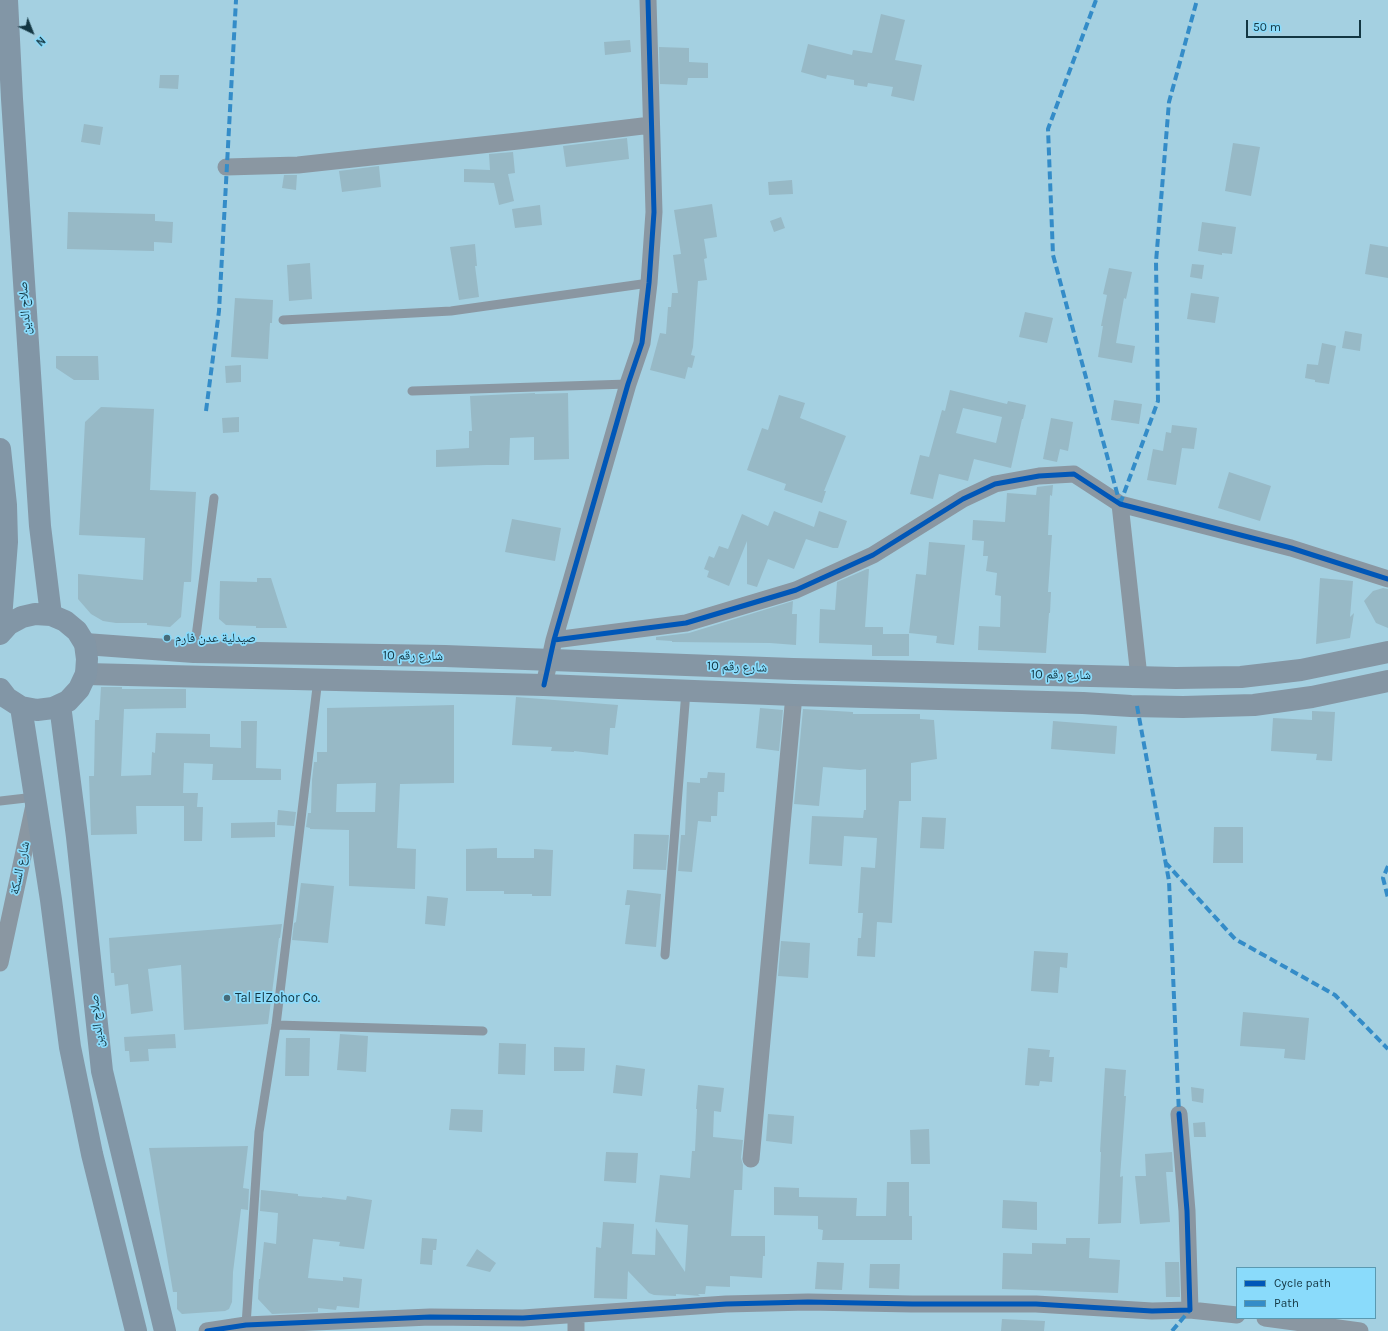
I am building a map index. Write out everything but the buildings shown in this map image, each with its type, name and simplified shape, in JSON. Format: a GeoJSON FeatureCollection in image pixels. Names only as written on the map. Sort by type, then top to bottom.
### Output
{"type":"FeatureCollection","features":[{"type":"Feature","properties":{"kind":"highway","name":"صلاح الدين"},"geometry":{"type":"LineString","coordinates":[[7,0],[12,99],[40,526],[51,615]]}},
{"type":"Feature","properties":{"kind":"highway"},"geometry":{"type":"LineString","coordinates":[[0,449],[6,504],[7,542],[0,633]]}},
{"type":"Feature","properties":{"kind":"highway"},"geometry":{"type":"LineString","coordinates":[[0,633],[9,624],[22,617],[35,614],[51,615],[65,621],[77,631],[84,644],[88,659],[86,674],[79,689],[68,700],[53,708],[37,710],[21,707],[7,698],[0,689]]}},
{"type":"Feature","properties":{"kind":"highway","name":"صلاح الدين"},"geometry":{"type":"LineString","coordinates":[[60,705],[78,844],[102,1071],[165,1331]]}},
{"type":"Feature","properties":{"kind":"highway"},"geometry":{"type":"LineString","coordinates":[[21,707],[51,900],[70,1046],[92,1154],[136,1331]]}},
{"type":"Feature","properties":{"kind":"main road","name":"شارع رقم 10"},"geometry":{"type":"LineString","coordinates":[[84,644],[194,652],[552,650],[793,669],[1139,677],[1241,677],[1301,670],[1388,652]]}},
{"type":"Feature","properties":{"kind":"main road","name":"شارع رقم 10"},"geometry":{"type":"LineString","coordinates":[[86,674],[544,685],[794,695],[1083,703],[1131,706],[1254,705],[1312,697],[1388,681]]}},
{"type":"Feature","properties":{"kind":"street"},"geometry":{"type":"LineString","coordinates":[[544,685],[552,650],[628,384],[642,343],[649,284],[654,212],[648,0]]}},
{"type":"Feature","properties":{"kind":"street"},"geometry":{"type":"LineString","coordinates":[[226,167],[298,165],[651,125]]}},
{"type":"Feature","properties":{"kind":"street"},"geometry":{"type":"LineString","coordinates":[[552,650],[686,623],[796,590],[872,555],[963,499],[995,484],[1039,476],[1074,474],[1120,504],[1291,548],[1388,579]]}},
{"type":"Feature","properties":{"kind":"street"},"geometry":{"type":"LineString","coordinates":[[1120,504],[1139,677]]}},
{"type":"Feature","properties":{"kind":"street"},"geometry":{"type":"LineString","coordinates":[[751,1160],[794,695]]}},
{"type":"Feature","properties":{"kind":"street","name":"شارع السكة"},"geometry":{"type":"LineString","coordinates":[[0,963],[35,797]]}},
{"type":"Feature","properties":{"kind":"street"},"geometry":{"type":"LineString","coordinates":[[1179,1114],[1187,1211],[1190,1310]]}},
{"type":"Feature","properties":{"kind":"street"},"geometry":{"type":"LineString","coordinates":[[207,1331],[246,1325],[430,1317],[523,1318],[576,1323],[726,1304],[808,1302],[1036,1304],[1152,1311],[1190,1310],[1236,1315]]}},
{"type":"Feature","properties":{"kind":"street"},"geometry":{"type":"LineString","coordinates":[[1272,1319],[1360,1331]]}},
{"type":"Feature","properties":{"kind":"lane"},"geometry":{"type":"LineString","coordinates":[[283,320],[450,311],[649,284]]}},
{"type":"Feature","properties":{"kind":"lane"},"geometry":{"type":"LineString","coordinates":[[412,391],[628,384]]}},
{"type":"Feature","properties":{"kind":"lane"},"geometry":{"type":"LineString","coordinates":[[194,652],[214,498]]}},
{"type":"Feature","properties":{"kind":"lane"},"geometry":{"type":"LineString","coordinates":[[246,1325],[259,1132],[276,1025],[318,679]]}},
{"type":"Feature","properties":{"kind":"lane"},"geometry":{"type":"LineString","coordinates":[[665,955],[686,691]]}},
{"type":"Feature","properties":{"kind":"lane"},"geometry":{"type":"LineString","coordinates":[[0,801],[35,797]]}},
{"type":"Feature","properties":{"kind":"lane"},"geometry":{"type":"LineString","coordinates":[[276,1025],[483,1031]]}},
{"type":"Feature","properties":{"kind":"marked path"},"geometry":{"type":"LineString","coordinates":[[206,411],[219,311],[236,0]]}},
{"type":"Feature","properties":{"kind":"marked path"},"geometry":{"type":"LineString","coordinates":[[1096,0],[1048,129],[1053,255],[1120,504]]}},
{"type":"Feature","properties":{"kind":"marked path"},"geometry":{"type":"LineString","coordinates":[[1120,504],[1158,401],[1156,262],[1169,102],[1197,0]]}},
{"type":"Feature","properties":{"kind":"marked path"},"geometry":{"type":"LineString","coordinates":[[1137,706],[1169,881],[1179,1114]]}},
{"type":"Feature","properties":{"kind":"marked path"},"geometry":{"type":"LineString","coordinates":[[1165,862],[1235,939],[1335,995],[1388,1049]]}},
{"type":"Feature","properties":{"kind":"marked path"},"geometry":{"type":"LineString","coordinates":[[1388,866],[1383,878],[1388,898]]}},
{"type":"Feature","properties":{"kind":"marked path"},"geometry":{"type":"LineString","coordinates":[[1172,1331],[1190,1310]]}},
{"type":"Feature","properties":{"kind":"cycle path"},"geometry":{"type":"LineString","coordinates":[[544,685],[554,640],[628,384],[642,343],[649,283],[654,212],[648,0]]}},
{"type":"Feature","properties":{"kind":"cycle path"},"geometry":{"type":"LineString","coordinates":[[554,640],[686,623],[796,590],[873,555],[963,499],[995,484],[1039,476],[1074,474],[1120,504],[1291,548],[1388,579]]}},
{"type":"Feature","properties":{"kind":"cycle path"},"geometry":{"type":"LineString","coordinates":[[207,1331],[246,1325],[430,1317],[523,1318],[726,1304],[808,1302],[1036,1304],[1152,1311],[1190,1310],[1187,1211],[1179,1114]]}},
{"type":"Feature","properties":{"kind":"place","name":"صيدلية عدن فارم"},"geometry":{"type":"Point","coordinates":[167,638]}},
{"type":"Feature","properties":{"kind":"place","name":"Tal ElZohor Co."},"geometry":{"type":"Point","coordinates":[227,998]}}]}
